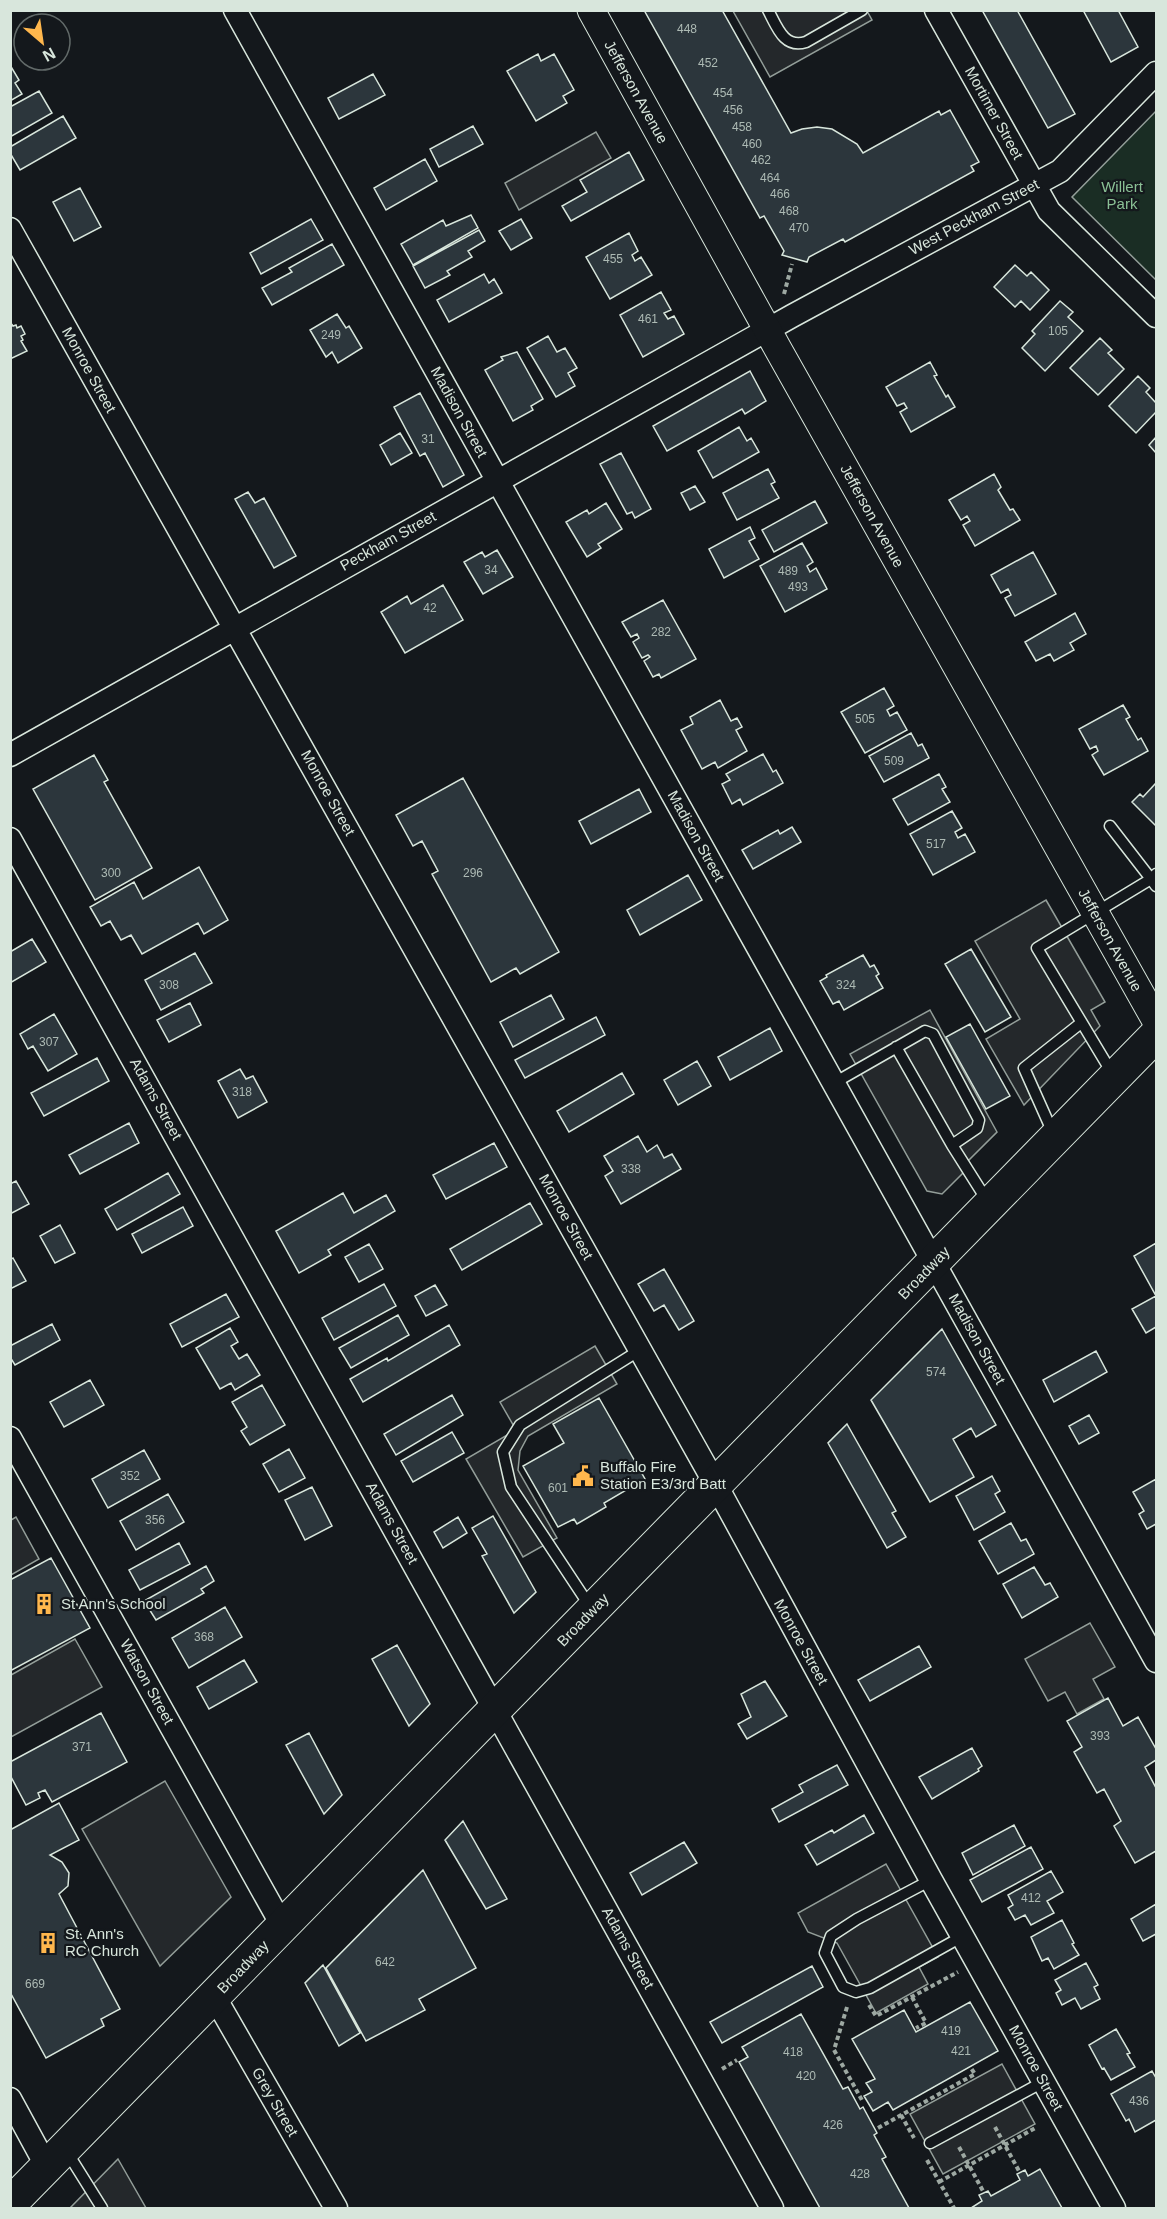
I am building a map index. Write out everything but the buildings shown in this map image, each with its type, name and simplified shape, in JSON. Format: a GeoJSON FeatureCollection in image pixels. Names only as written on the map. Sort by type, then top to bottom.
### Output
{"type":"FeatureCollection","features":[{"type":"Feature","properties":{"kind":"main road","name":"Broadway"},"geometry":{"type":"LineString","coordinates":[[14,2205],[56,2158],[214,1996],[1156,1035]]}},
{"type":"Feature","properties":{"kind":"street","name":"Madison Street"},"geometry":{"type":"LineString","coordinates":[[236,10],[1156,1661]]}},
{"type":"Feature","properties":{"kind":"street","name":"Jefferson Avenue"},"geometry":{"type":"LineString","coordinates":[[591,10],[767,330],[1156,1021]]}},
{"type":"Feature","properties":{"kind":"street","name":"Mortimer Street"},"geometry":{"type":"LineString","coordinates":[[936,10],[1049,211],[1156,316]]}},
{"type":"Feature","properties":{"kind":"street","name":"West Peckham Street"},"geometry":{"type":"LineString","coordinates":[[767,330],[1060,171],[1156,73]]}},
{"type":"Feature","properties":{"kind":"street","name":"Monroe Street"},"geometry":{"type":"LineString","coordinates":[[10,229],[716,1485],[931,1880],[1114,2208]]}},
{"type":"Feature","properties":{"kind":"street","name":"Peckham Street"},"geometry":{"type":"LineString","coordinates":[[10,754],[767,330]]}},
{"type":"Feature","properties":{"kind":"street","name":"Adams Street"},"geometry":{"type":"LineString","coordinates":[[10,838],[772,2208]]}},
{"type":"Feature","properties":{"kind":"street","name":"Watson Street"},"geometry":{"type":"LineString","coordinates":[[10,1438],[283,1927]]}},
{"type":"Feature","properties":{"kind":"street","name":"Grey Street"},"geometry":{"type":"LineString","coordinates":[[214,1996],[336,2208]]}},
{"type":"Feature","properties":{"kind":"street"},"geometry":{"type":"LineString","coordinates":[[10,2099],[56,2158]]}},
{"type":"Feature","properties":{"kind":"lane"},"geometry":{"type":"LineString","coordinates":[[768,10],[783,37],[790,43],[798,45],[855,12]]}},
{"type":"Feature","properties":{"kind":"lane"},"geometry":{"type":"LineString","coordinates":[[1110,826],[1155,880],[1037,948],[1115,1078]]}},
{"type":"Feature","properties":{"kind":"lane"},"geometry":{"type":"LineString","coordinates":[[1055,1138],[1024,1068],[1081,1023]]}},
{"type":"Feature","properties":{"kind":"lane"},"geometry":{"type":"LineString","coordinates":[[834,1083],[925,1031],[933,1034],[979,1120],[977,1128],[952,1145]]}},
{"type":"Feature","properties":{"kind":"lane"},"geometry":{"type":"LineString","coordinates":[[896,1047],[952,1145],[990,1205]]}},
{"type":"Feature","properties":{"kind":"lane"},"geometry":{"type":"LineString","coordinates":[[593,1610],[511,1488],[503,1452],[520,1425],[640,1350]]}},
{"type":"Feature","properties":{"kind":"lane"},"geometry":{"type":"LineString","coordinates":[[931,1880],[857,1919],[831,1936],[825,1953],[843,1987],[856,1992],[870,1988],[963,1936]]}},
{"type":"Feature","properties":{"kind":"lane"},"geometry":{"type":"LineString","coordinates":[[930,2144],[1043,2082]]}},
{"type":"Feature","properties":{"kind":"lane"},"geometry":{"type":"LineString","coordinates":[[56,2158],[102,2208]]}},
{"type":"Feature","properties":{"kind":"path"},"geometry":{"type":"LineString","coordinates":[[786,289],[792,264]]}},
{"type":"Feature","properties":{"kind":"path"},"geometry":{"type":"LineString","coordinates":[[867,2001],[876,2016],[890,2006],[912,1997],[916,1992],[959,1971]]}},
{"type":"Feature","properties":{"kind":"path"},"geometry":{"type":"LineString","coordinates":[[912,1997],[926,2023],[916,2028]]}},
{"type":"Feature","properties":{"kind":"path"},"geometry":{"type":"LineString","coordinates":[[848,2001],[834,2050],[863,2102]]}},
{"type":"Feature","properties":{"kind":"path"},"geometry":{"type":"LineString","coordinates":[[722,2069],[737,2060]]}},
{"type":"Feature","properties":{"kind":"path"},"geometry":{"type":"LineString","coordinates":[[878,2128],[975,2074],[971,2068]]}},
{"type":"Feature","properties":{"kind":"path"},"geometry":{"type":"LineString","coordinates":[[993,2122],[1019,2171]]}},
{"type":"Feature","properties":{"kind":"path"},"geometry":{"type":"LineString","coordinates":[[939,2182],[1037,2127]]}},
{"type":"Feature","properties":{"kind":"path"},"geometry":{"type":"LineString","coordinates":[[956,2142],[983,2191]]}},
{"type":"Feature","properties":{"kind":"green space","name":"Willert Park"},"geometry":{"type":"Polygon","coordinates":[[[1156,111],[1156,280],[1072,197],[1156,111]]]}},
{"type":"Feature","properties":{"kind":"shaded area"},"geometry":{"type":"Polygon","coordinates":[[[733,11],[867,11],[872,20],[770,77],[733,11]]]}},
{"type":"Feature","properties":{"kind":"shaded area"},"geometry":{"type":"Polygon","coordinates":[[[596,132],[611,158],[519,210],[505,183],[596,132]]]}},
{"type":"Feature","properties":{"kind":"shaded area"},"geometry":{"type":"Polygon","coordinates":[[[1046,900],[1105,1002],[1091,1010],[1100,1026],[1024,1105],[986,1039],[1020,1019],[975,941],[1046,900]]]}},
{"type":"Feature","properties":{"kind":"shaded area"},"geometry":{"type":"Polygon","coordinates":[[[930,1010],[997,1132],[966,1163],[968,1168],[942,1194],[927,1191],[850,1054],[930,1010]]]}},
{"type":"Feature","properties":{"kind":"shaded area"},"geometry":{"type":"Polygon","coordinates":[[[595,1346],[617,1384],[528,1436],[520,1451],[518,1470],[557,1538],[523,1557],[466,1459],[516,1430],[500,1402],[595,1346]]]}},
{"type":"Feature","properties":{"kind":"shaded area"},"geometry":{"type":"Polygon","coordinates":[[[16,1517],[39,1559],[11,1575],[11,1520],[16,1517]]]}},
{"type":"Feature","properties":{"kind":"shaded area"},"geometry":{"type":"Polygon","coordinates":[[[1090,1623],[1115,1667],[1093,1679],[1104,1699],[1077,1714],[1065,1692],[1048,1701],[1025,1659],[1090,1623]]]}},
{"type":"Feature","properties":{"kind":"shaded area"},"geometry":{"type":"Polygon","coordinates":[[[75,1639],[102,1687],[11,1737],[11,1675],[75,1639]]]}},
{"type":"Feature","properties":{"kind":"shaded area"},"geometry":{"type":"Polygon","coordinates":[[[165,1781],[231,1897],[160,1966],[82,1829],[165,1781]]]}},
{"type":"Feature","properties":{"kind":"shaded area"},"geometry":{"type":"Polygon","coordinates":[[[886,1864],[938,1957],[919,1967],[928,1984],[876,2013],[837,1943],[808,1932],[798,1913],[886,1864]]]}},
{"type":"Feature","properties":{"kind":"shaded area"},"geometry":{"type":"Polygon","coordinates":[[[1002,2064],[1035,2124],[943,2174],[910,2114],[1002,2064]]]}},
{"type":"Feature","properties":{"kind":"shaded area"},"geometry":{"type":"Polygon","coordinates":[[[118,2159],[146,2208],[70,2208],[118,2159]]]}},
{"type":"Feature","properties":{"kind":"place","name":"Buffalo Fire Station E3/3rd Batt"},"geometry":{"type":"Point","coordinates":[583,1476]}},
{"type":"Feature","properties":{"kind":"place","name":"St Ann's School"},"geometry":{"type":"Point","coordinates":[44,1604]}},
{"type":"Feature","properties":{"kind":"place","name":"St. Ann's RC Church"},"geometry":{"type":"Point","coordinates":[48,1943]}}]}
